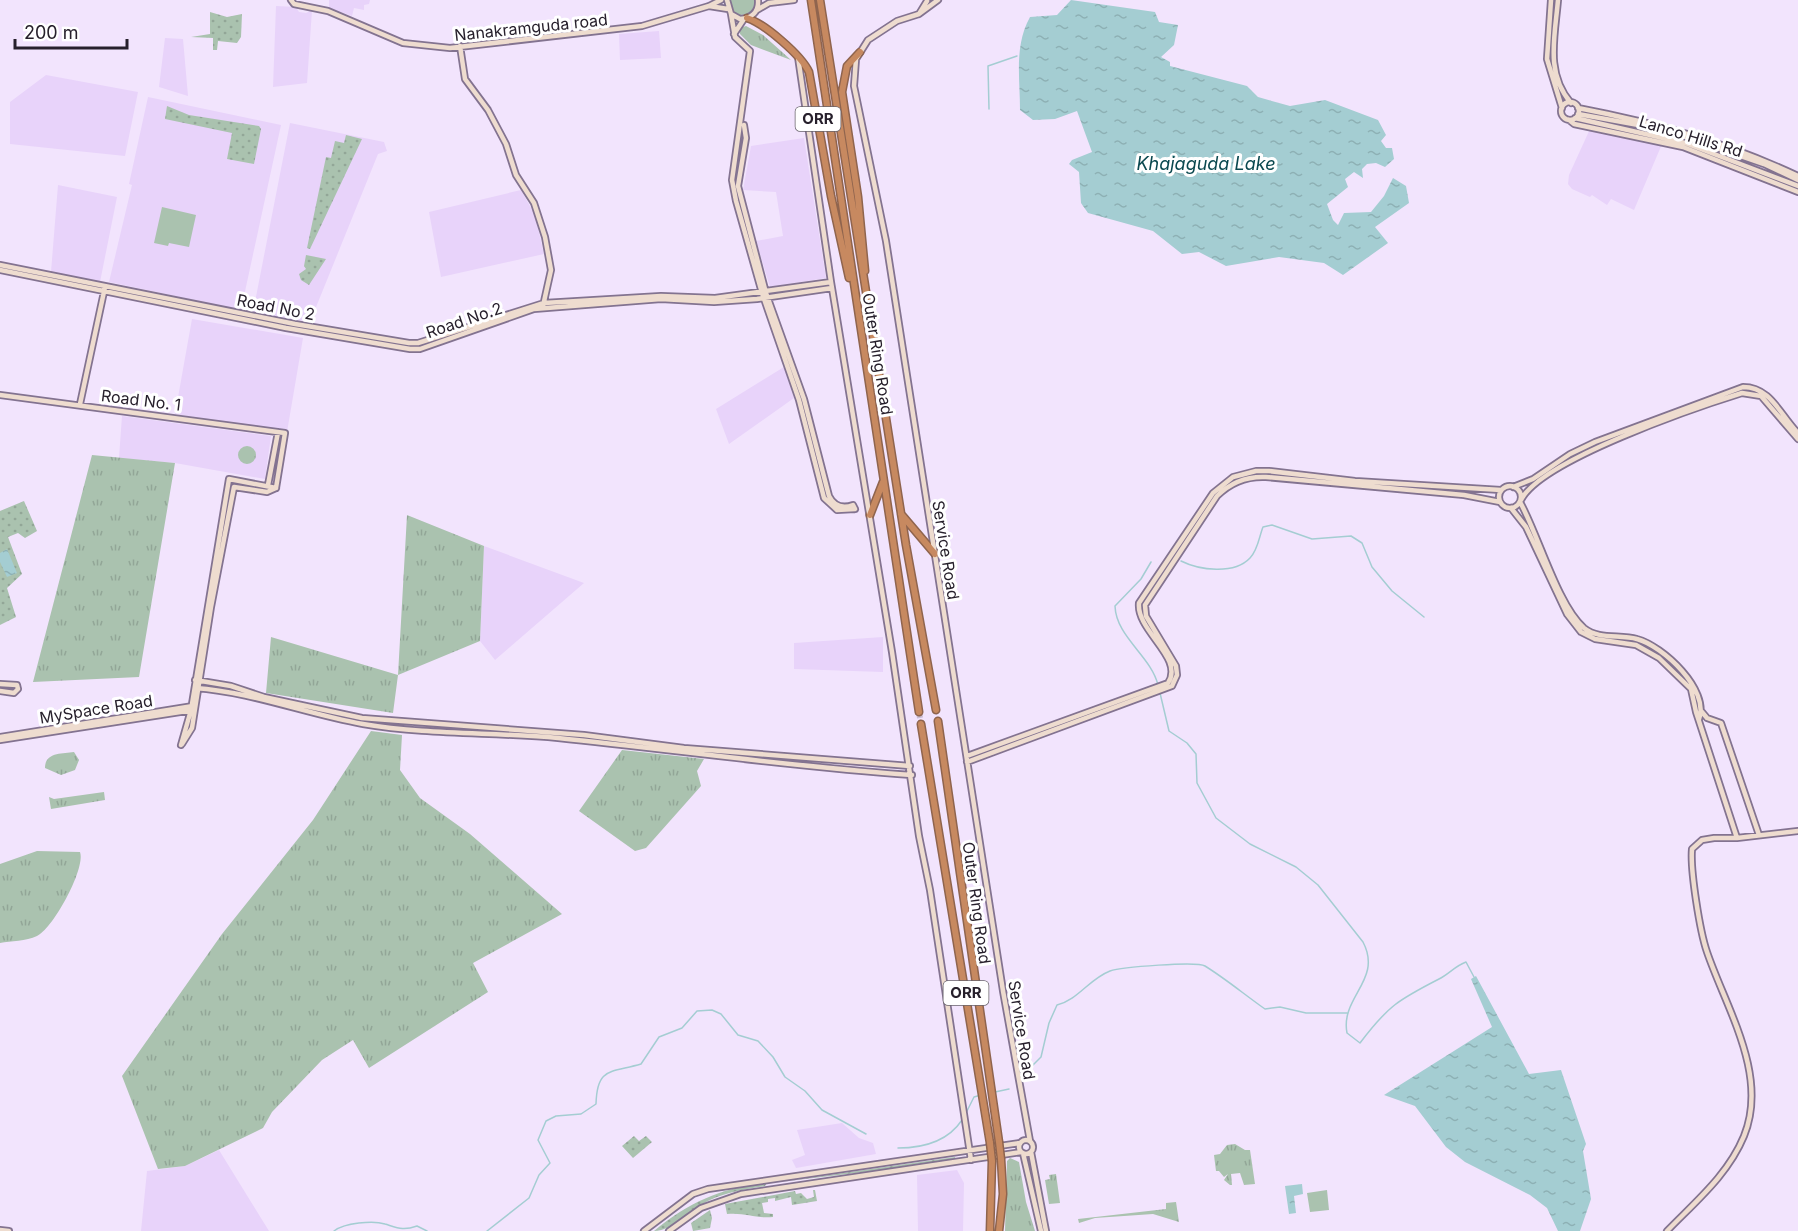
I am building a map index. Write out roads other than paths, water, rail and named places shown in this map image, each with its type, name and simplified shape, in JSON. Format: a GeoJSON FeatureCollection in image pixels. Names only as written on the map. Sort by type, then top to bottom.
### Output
{"type":"FeatureCollection","features":[{"type":"Feature","properties":{"kind":"highway","name":"Outer Ring Road"},"geometry":{"type":"LineString","coordinates":[[820,2],[901,514],[936,710]]}},
{"type":"Feature","properties":{"kind":"highway","name":"Outer Ring Road"},"geometry":{"type":"LineString","coordinates":[[811,3],[920,712]]}},
{"type":"Feature","properties":{"kind":"highway","name":"ORR"},"geometry":{"type":"LineString","coordinates":[[746,18],[758,23],[798,57],[807,68],[813,85],[831,196],[858,318]]}},
{"type":"Feature","properties":{"kind":"highway","name":"ORR"},"geometry":{"type":"LineString","coordinates":[[860,51],[847,66],[842,92],[858,197],[870,316]]}},
{"type":"Feature","properties":{"kind":"highway"},"geometry":{"type":"LineString","coordinates":[[870,515],[884,478]]}},
{"type":"Feature","properties":{"kind":"highway"},"geometry":{"type":"LineString","coordinates":[[901,514],[934,554]]}},
{"type":"Feature","properties":{"kind":"highway"},"geometry":{"type":"LineString","coordinates":[[905,609],[917,607]]}},
{"type":"Feature","properties":{"kind":"highway","name":"Outer Ring Road"},"geometry":{"type":"LineString","coordinates":[[938,721],[999,1142],[1003,1194],[999,1231]]}},
{"type":"Feature","properties":{"kind":"highway","name":"Outer Ring Road"},"geometry":{"type":"LineString","coordinates":[[921,724],[990,1143],[992,1161],[990,1231]]}},
{"type":"Feature","properties":{"kind":"main road","name":"Nanakramguda road"},"geometry":{"type":"LineString","coordinates":[[291,0],[294,4],[338,14],[403,43],[435,48],[642,26],[709,6],[721,0]]}},
{"type":"Feature","properties":{"kind":"main road"},"geometry":{"type":"LineString","coordinates":[[727,0],[734,34],[738,42],[750,51],[743,116],[746,138],[736,192],[765,295],[804,399],[825,494],[828,504],[837,510],[855,509],[852,505],[844,507],[836,504],[825,494]]}},
{"type":"Feature","properties":{"kind":"main road"},"geometry":{"type":"LineString","coordinates":[[757,10],[758,0]]}},
{"type":"Feature","properties":{"kind":"main road"},"geometry":{"type":"LineString","coordinates":[[734,34],[746,18],[769,3],[794,0]]}},
{"type":"Feature","properties":{"kind":"main road"},"geometry":{"type":"LineString","coordinates":[[919,14],[925,0],[932,0]]}},
{"type":"Feature","properties":{"kind":"main road"},"geometry":{"type":"LineString","coordinates":[[860,51],[881,30],[919,14],[939,0]]}},
{"type":"Feature","properties":{"kind":"main road"},"geometry":{"type":"LineString","coordinates":[[1551,0],[1547,59],[1562,108],[1562,116],[1574,111]]}},
{"type":"Feature","properties":{"kind":"main road"},"geometry":{"type":"LineString","coordinates":[[1558,0],[1553,65],[1563,93],[1574,111]]}},
{"type":"Feature","properties":{"kind":"main road"},"geometry":{"type":"LineString","coordinates":[[709,6],[746,18]]}},
{"type":"Feature","properties":{"kind":"main road"},"geometry":{"type":"LineString","coordinates":[[460,46],[465,79],[488,110],[506,144],[516,175],[534,203],[545,237],[551,270],[543,305],[661,296],[714,298],[765,295],[831,285]]}},
{"type":"Feature","properties":{"kind":"main road","name":"Service Road"},"geometry":{"type":"LineString","coordinates":[[860,51],[856,59],[854,86],[884,231],[1018,1081],[1033,1146],[1031,1152],[1046,1231]]}},
{"type":"Feature","properties":{"kind":"main road"},"geometry":{"type":"LineString","coordinates":[[798,57],[831,285],[912,775],[919,836],[930,890],[971,1161]]}},
{"type":"Feature","properties":{"kind":"main road"},"geometry":{"type":"LineString","coordinates":[[1562,108],[1574,111]]}},
{"type":"Feature","properties":{"kind":"main road","name":"Lanco Hills Rd"},"geometry":{"type":"LineString","coordinates":[[1574,111],[1662,127],[1755,159],[1798,178]]}},
{"type":"Feature","properties":{"kind":"main road","name":"Lanco Hills Rd"},"geometry":{"type":"LineString","coordinates":[[1574,111],[1619,129],[1684,145],[1738,162],[1798,186]]}},
{"type":"Feature","properties":{"kind":"main road"},"geometry":{"type":"LineString","coordinates":[[1662,127],[1755,159]]}},
{"type":"Feature","properties":{"kind":"main road"},"geometry":{"type":"LineString","coordinates":[[1684,145],[1798,192]]}},
{"type":"Feature","properties":{"kind":"main road"},"geometry":{"type":"LineString","coordinates":[[1738,162],[1741,156]]}},
{"type":"Feature","properties":{"kind":"main road","name":"Road No 2"},"geometry":{"type":"LineString","coordinates":[[0,265],[286,328]]}},
{"type":"Feature","properties":{"kind":"main road","name":"Road No 2"},"geometry":{"type":"LineString","coordinates":[[0,270],[409,343],[418,343],[543,305]]}},
{"type":"Feature","properties":{"kind":"main road"},"geometry":{"type":"LineString","coordinates":[[80,404],[104,287]]}},
{"type":"Feature","properties":{"kind":"main road","name":"Road No.2"},"geometry":{"type":"LineString","coordinates":[[286,328],[420,348],[543,305]]}},
{"type":"Feature","properties":{"kind":"main road"},"geometry":{"type":"LineString","coordinates":[[1168,565],[1213,493],[1224,483],[1244,474],[1269,471],[1355,481],[1502,490],[1533,479],[1570,454],[1595,442],[1736,389],[1755,388],[1798,433]]}},
{"type":"Feature","properties":{"kind":"main road"},"geometry":{"type":"LineString","coordinates":[[1511,508],[1520,501],[1527,489],[1560,467],[1620,437],[1742,393],[1755,393],[1771,403],[1798,439]]}},
{"type":"Feature","properties":{"kind":"main road","name":"Road No. 1"},"geometry":{"type":"LineString","coordinates":[[0,395],[285,433],[276,488]]}},
{"type":"Feature","properties":{"kind":"main road"},"geometry":{"type":"LineString","coordinates":[[268,485],[278,432]]}},
{"type":"Feature","properties":{"kind":"main road"},"geometry":{"type":"LineString","coordinates":[[967,759],[1159,689],[1170,680],[1170,664],[1138,613],[1139,603],[1224,488],[1244,478],[1281,478],[1464,495],[1500,502],[1511,508],[1526,527],[1572,623],[1581,632],[1595,639],[1636,645],[1659,658],[1691,689],[1699,712],[1721,723],[1759,835]]}},
{"type":"Feature","properties":{"kind":"main road"},"geometry":{"type":"LineString","coordinates":[[194,708],[182,745],[192,728],[197,680],[229,479],[276,488]]}},
{"type":"Feature","properties":{"kind":"main road"},"geometry":{"type":"LineString","coordinates":[[197,680],[234,487],[267,492],[276,488]]}},
{"type":"Feature","properties":{"kind":"main road"},"geometry":{"type":"LineString","coordinates":[[1513,487],[1519,492],[1520,501],[1569,607],[1583,627],[1601,635],[1636,639],[1646,643],[1683,672],[1696,689],[1699,719],[1737,838]]}},
{"type":"Feature","properties":{"kind":"main road"},"geometry":{"type":"LineString","coordinates":[[1500,502],[1502,490]]}},
{"type":"Feature","properties":{"kind":"main road"},"geometry":{"type":"LineString","coordinates":[[197,680],[362,718],[509,732],[796,765],[912,775]]}},
{"type":"Feature","properties":{"kind":"main road"},"geometry":{"type":"LineString","coordinates":[[0,684],[17,685],[18,689],[16,693],[0,691]]}},
{"type":"Feature","properties":{"kind":"main road"},"geometry":{"type":"LineString","coordinates":[[197,688],[229,691],[273,704],[363,724],[584,735],[684,748],[910,766]]}},
{"type":"Feature","properties":{"kind":"main road","name":"MySpace Road"},"geometry":{"type":"LineString","coordinates":[[0,738],[194,708]]}},
{"type":"Feature","properties":{"kind":"main road"},"geometry":{"type":"LineString","coordinates":[[796,756],[796,765]]}},
{"type":"Feature","properties":{"kind":"main road"},"geometry":{"type":"LineString","coordinates":[[849,770],[850,761]]}},
{"type":"Feature","properties":{"kind":"main road"},"geometry":{"type":"LineString","coordinates":[[1667,1231],[1701,1197],[1731,1161],[1744,1137],[1749,1119],[1749,1080],[1742,1043],[1704,944],[1692,869],[1693,845],[1714,838],[1737,838],[1798,831]]}},
{"type":"Feature","properties":{"kind":"main road"},"geometry":{"type":"LineString","coordinates":[[644,1231],[698,1192],[1030,1141]]}},
{"type":"Feature","properties":{"kind":"main road"},"geometry":{"type":"LineString","coordinates":[[1020,1143],[1041,1231]]}},
{"type":"Feature","properties":{"kind":"main road"},"geometry":{"type":"LineString","coordinates":[[669,1231],[715,1202],[775,1188],[1031,1152]]}},
{"type":"Feature","properties":{"kind":"main road"},"geometry":{"type":"LineString","coordinates":[[774,1180],[775,1188]]}},
{"type":"Feature","properties":{"kind":"main road"},"geometry":{"type":"LineString","coordinates":[[0,1230],[9,1231]]}},
{"type":"Feature","properties":{"kind":"water","name":"Khajaguda Lake"},"geometry":{"type":"Polygon","coordinates":[[[1071,0],[1155,12],[1159,22],[1178,25],[1174,45],[1161,57],[1170,62],[1170,66],[1247,86],[1258,97],[1290,106],[1325,100],[1378,120],[1386,135],[1381,141],[1386,148],[1392,148],[1394,159],[1385,167],[1376,163],[1367,164],[1362,169],[1363,178],[1354,172],[1345,179],[1348,187],[1327,204],[1333,220],[1338,225],[1344,213],[1371,212],[1384,196],[1393,178],[1406,186],[1409,203],[1375,227],[1388,243],[1343,275],[1324,263],[1279,257],[1226,266],[1199,252],[1182,254],[1153,231],[1088,213],[1081,203],[1079,172],[1069,164],[1072,160],[1092,152],[1077,111],[1055,119],[1033,120],[1020,110],[1020,51],[1030,17],[1057,15],[1071,0]]]}},
{"type":"Feature","properties":{"kind":"water"},"geometry":{"type":"Polygon","coordinates":[[[7,549],[17,573],[7,577],[0,562],[0,553],[7,549]]]}},
{"type":"Feature","properties":{"kind":"water"},"geometry":{"type":"Polygon","coordinates":[[[1476,976],[1529,1074],[1561,1070],[1586,1144],[1583,1151],[1591,1199],[1580,1231],[1558,1231],[1547,1208],[1530,1195],[1465,1162],[1446,1147],[1415,1106],[1384,1095],[1492,1027],[1471,979],[1476,976]]]}},
{"type":"Feature","properties":{"kind":"water"},"geometry":{"type":"Polygon","coordinates":[[[1302,1184],[1303,1194],[1294,1196],[1296,1213],[1289,1214],[1285,1186],[1302,1184]]]}},
{"type":"Feature","properties":{"kind":"waterway"},"geometry":{"type":"LineString","coordinates":[[989,109],[988,66],[1017,56]]}},
{"type":"Feature","properties":{"kind":"waterway"},"geometry":{"type":"LineString","coordinates":[[1181,561],[1197,567],[1216,569],[1235,567],[1253,555],[1263,527],[1272,525],[1312,539],[1351,536],[1362,543],[1372,567],[1392,591],[1424,617]]}},
{"type":"Feature","properties":{"kind":"waterway"},"geometry":{"type":"LineString","coordinates":[[1151,562],[1141,579],[1115,606],[1121,627],[1148,665],[1158,685]]}},
{"type":"Feature","properties":{"kind":"waterway"},"geometry":{"type":"LineString","coordinates":[[1160,693],[1169,731],[1187,743],[1196,754],[1197,783],[1216,818],[1250,844],[1296,867],[1318,885],[1363,942],[1368,955],[1368,967],[1365,978],[1349,1009],[1346,1020],[1347,1033],[1360,1043],[1378,1020],[1395,1005],[1466,962],[1474,977]]}},
{"type":"Feature","properties":{"kind":"waterway"},"geometry":{"type":"LineString","coordinates":[[1025,1073],[1041,1057],[1049,1023],[1057,1005],[1071,999],[1096,979],[1117,969],[1188,964],[1205,966],[1265,1009],[1280,1007],[1306,1013],[1347,1013]]}},
{"type":"Feature","properties":{"kind":"waterway"},"geometry":{"type":"LineString","coordinates":[[487,1231],[529,1198],[539,1175],[550,1163],[538,1140],[546,1121],[556,1116],[581,1114],[596,1104],[599,1083],[603,1077],[613,1071],[641,1064],[659,1037],[682,1028],[697,1011],[712,1010],[721,1014],[738,1035],[758,1041],[773,1057],[785,1077],[805,1091],[822,1110],[866,1134]]}},
{"type":"Feature","properties":{"kind":"waterway"},"geometry":{"type":"LineString","coordinates":[[995,1092],[1009,1089]]}},
{"type":"Feature","properties":{"kind":"waterway"},"geometry":{"type":"LineString","coordinates":[[966,1113],[974,1097],[981,1095]]}},
{"type":"Feature","properties":{"kind":"waterway"},"geometry":{"type":"LineString","coordinates":[[898,1148],[917,1147],[934,1142],[950,1133],[962,1120]]}},
{"type":"Feature","properties":{"kind":"waterway"},"geometry":{"type":"LineString","coordinates":[[334,1231],[351,1224],[373,1222],[401,1228],[417,1226],[427,1231]]}},
{"type":"Feature","properties":{"kind":"tunnel"},"geometry":{"type":"LineString","coordinates":[[919,712],[921,724]]}}]}
